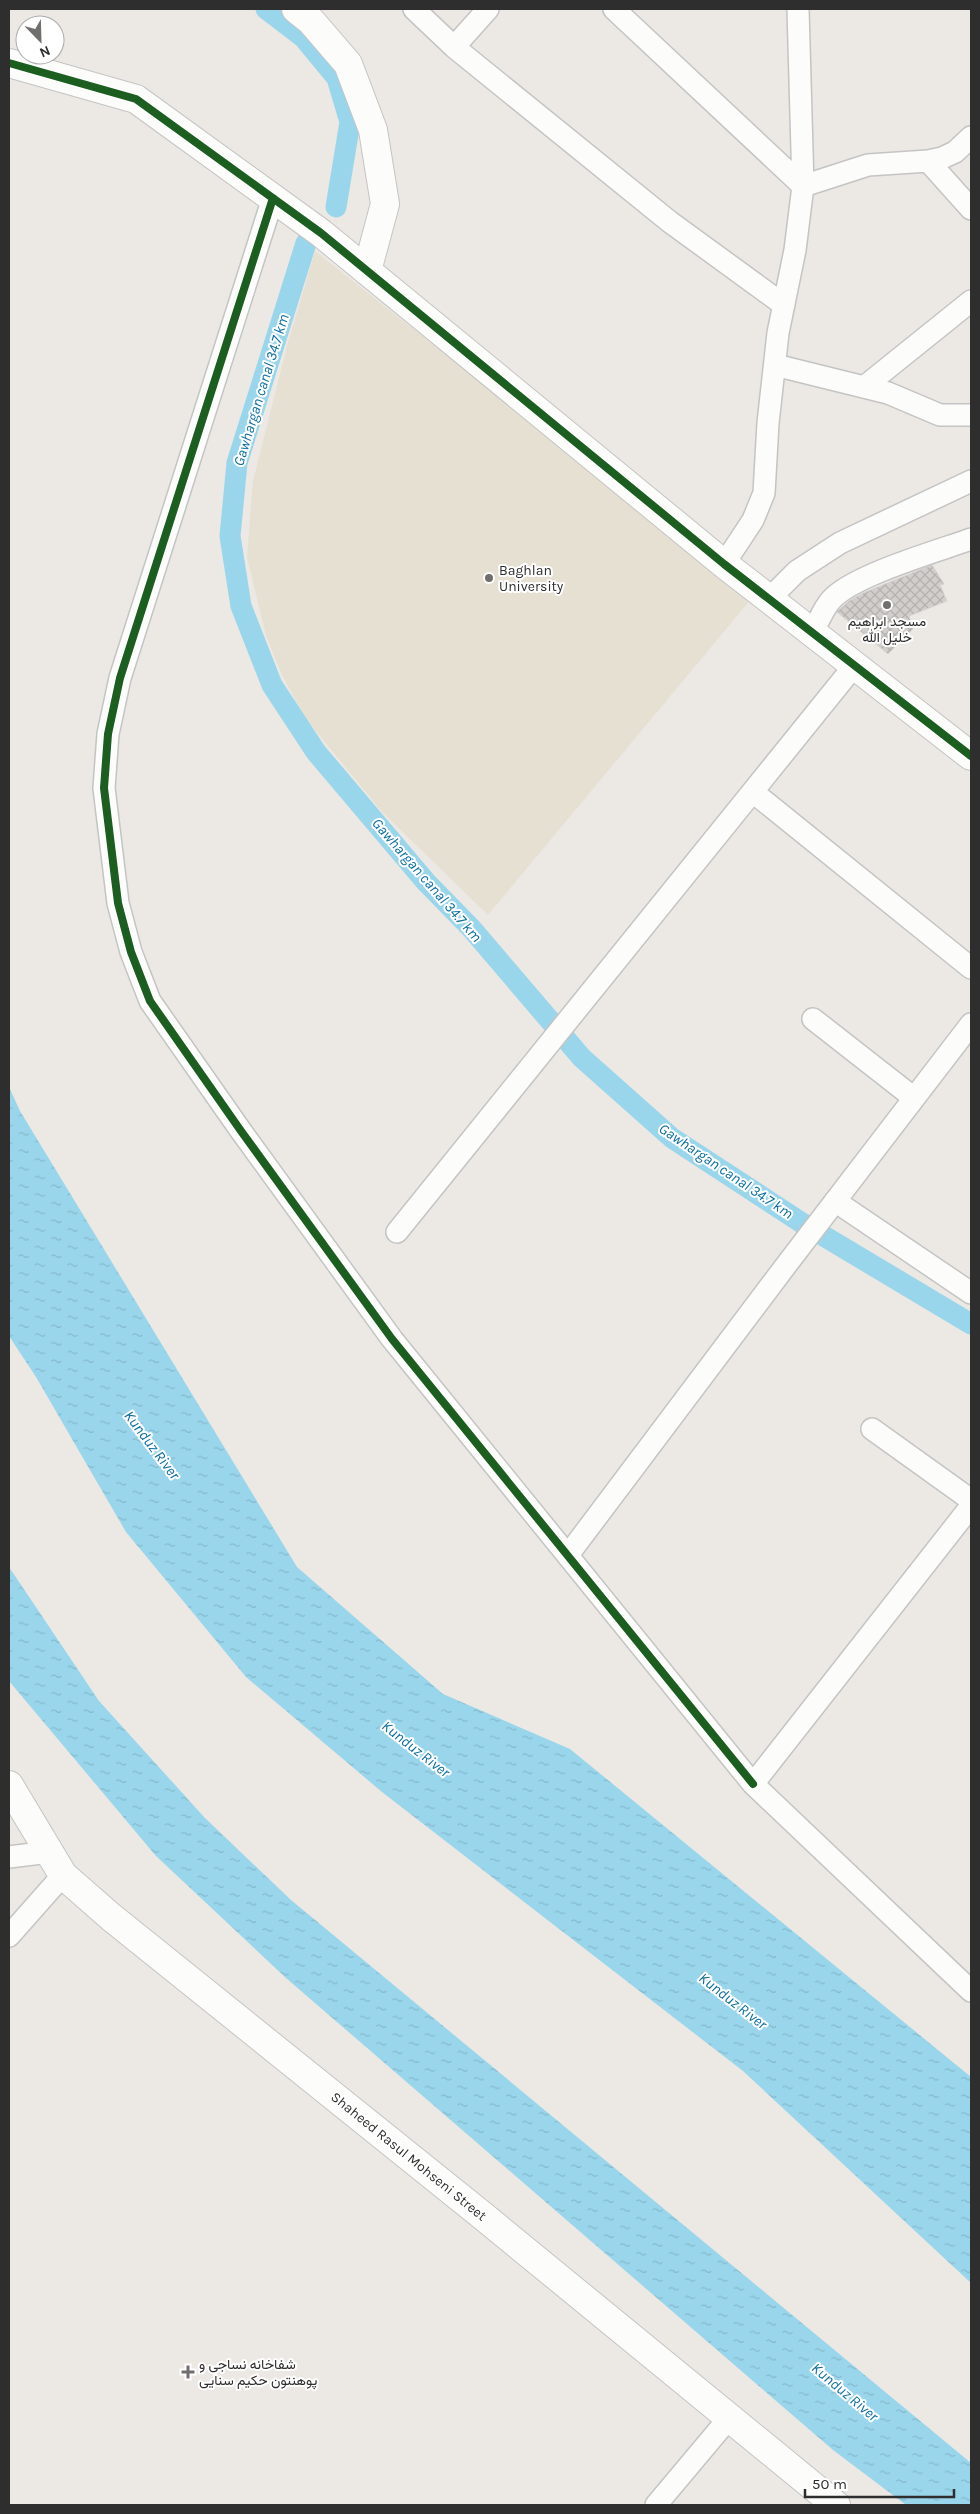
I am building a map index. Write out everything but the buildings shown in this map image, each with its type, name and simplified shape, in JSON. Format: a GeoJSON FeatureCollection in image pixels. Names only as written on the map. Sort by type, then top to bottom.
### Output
{"type":"FeatureCollection","features":[{"type":"Feature","properties":{"kind":"street"},"geometry":{"type":"LineString","coordinates":[[296,9],[312,21],[348,64],[373,130],[385,204],[367,270]]}},
{"type":"Feature","properties":{"kind":"street"},"geometry":{"type":"LineString","coordinates":[[414,9],[454,47],[670,222],[784,305]]}},
{"type":"Feature","properties":{"kind":"street"},"geometry":{"type":"LineString","coordinates":[[454,47],[488,9]]}},
{"type":"Feature","properties":{"kind":"street"},"geometry":{"type":"LineString","coordinates":[[614,9],[803,186]]}},
{"type":"Feature","properties":{"kind":"street"},"geometry":{"type":"LineString","coordinates":[[724,564],[753,520],[764,493],[768,423],[775,365],[784,305],[796,250],[803,186],[798,9]]}},
{"type":"Feature","properties":{"kind":"street"},"geometry":{"type":"LineString","coordinates":[[9,63],[136,99],[321,232],[724,564],[971,756]]}},
{"type":"Feature","properties":{"kind":"street"},"geometry":{"type":"LineString","coordinates":[[803,186],[868,165],[928,162],[955,152],[971,138]]}},
{"type":"Feature","properties":{"kind":"street"},"geometry":{"type":"LineString","coordinates":[[928,162],[971,209]]}},
{"type":"Feature","properties":{"kind":"street"},"geometry":{"type":"LineString","coordinates":[[273,198],[120,678],[108,734],[104,788],[118,903],[131,952],[150,1001],[241,1131],[392,1338],[753,1784],[971,1990]]}},
{"type":"Feature","properties":{"kind":"street"},"geometry":{"type":"LineString","coordinates":[[864,387],[971,301]]}},
{"type":"Feature","properties":{"kind":"street"},"geometry":{"type":"LineString","coordinates":[[775,365],[888,393],[940,416],[971,415]]}},
{"type":"Feature","properties":{"kind":"street"},"geometry":{"type":"LineString","coordinates":[[769,599],[797,571],[840,543],[971,481]]}},
{"type":"Feature","properties":{"kind":"street"},"geometry":{"type":"LineString","coordinates":[[812,634],[831,601],[843,589],[880,572],[971,539]]}},
{"type":"Feature","properties":{"kind":"street"},"geometry":{"type":"LineString","coordinates":[[397,1232],[854,666]]}},
{"type":"Feature","properties":{"kind":"street"},"geometry":{"type":"LineString","coordinates":[[752,792],[971,968]]}},
{"type":"Feature","properties":{"kind":"street"},"geometry":{"type":"LineString","coordinates":[[813,1019],[914,1098]]}},
{"type":"Feature","properties":{"kind":"street"},"geometry":{"type":"LineString","coordinates":[[568,1556],[787,1264],[971,1024]]}},
{"type":"Feature","properties":{"kind":"street"},"geometry":{"type":"LineString","coordinates":[[835,1201],[971,1293]]}},
{"type":"Feature","properties":{"kind":"street"},"geometry":{"type":"LineString","coordinates":[[872,1429],[971,1500]]}},
{"type":"Feature","properties":{"kind":"street"},"geometry":{"type":"LineString","coordinates":[[753,1784],[971,1506]]}},
{"type":"Feature","properties":{"kind":"street","name":"Shaheed Rasul Mohseni Street"},"geometry":{"type":"LineString","coordinates":[[9,1785],[63,1875],[111,1917],[478,2212],[836,2505]]}},
{"type":"Feature","properties":{"kind":"street"},"geometry":{"type":"LineString","coordinates":[[9,1857],[49,1852]]}},
{"type":"Feature","properties":{"kind":"street"},"geometry":{"type":"LineString","coordinates":[[9,1936],[63,1875]]}},
{"type":"Feature","properties":{"kind":"street"},"geometry":{"type":"LineString","coordinates":[[656,2505],[729,2418]]}},
{"type":"Feature","properties":{"kind":"shaded area","name":"Baghlan University"},"geometry":{"type":"Polygon","coordinates":[[[315,251],[752,598],[488,915],[382,812],[305,718],[282,675],[266,636],[247,557],[253,481],[287,346],[315,251]]]}},
{"type":"Feature","properties":{"kind":"water","name":"Kunduz River"},"geometry":{"type":"Polygon","coordinates":[[[9,1087],[20,1111],[297,1567],[443,1694],[570,1749],[971,2077],[971,2283],[743,2071],[382,1792],[246,1677],[126,1532],[36,1377],[9,1336],[9,1087]]]}},
{"type":"Feature","properties":{"kind":"water","name":"Kunduz River"},"geometry":{"type":"Polygon","coordinates":[[[9,1567],[99,1701],[205,1818],[291,1900],[971,2463],[971,2505],[906,2505],[833,2450],[286,1978],[156,1856],[9,1681],[9,1567]]]}},
{"type":"Feature","properties":{"kind":"waterway","name":"Gawhargan canal 34.7 km"},"geometry":{"type":"LineString","coordinates":[[266,9],[304,38],[337,78],[350,122],[336,207]]}},
{"type":"Feature","properties":{"kind":"waterway","name":"Gawhargan canal 34.7 km"},"geometry":{"type":"LineString","coordinates":[[306,243],[237,463],[230,536],[241,606],[272,685],[316,752],[426,882],[471,928],[582,1058],[672,1138],[802,1223],[971,1324]]}},
{"type":"Feature","properties":{"kind":"cycle path"},"geometry":{"type":"LineString","coordinates":[[9,63],[136,99],[321,233],[724,564],[971,756]]}},
{"type":"Feature","properties":{"kind":"cycle path"},"geometry":{"type":"LineString","coordinates":[[273,198],[120,678],[108,734],[104,788],[118,903],[131,952],[150,1001],[241,1131],[392,1339],[753,1784]]}},
{"type":"Feature","properties":{"kind":"place","name":"Baghlan University"},"geometry":{"type":"Point","coordinates":[489,578]}},
{"type":"Feature","properties":{"kind":"place","name":"مسجد ابراهیم خلیل الله"},"geometry":{"type":"Point","coordinates":[887,605]}},
{"type":"Feature","properties":{"kind":"place","name":"شفاخانه نساجی و پوهنتون حکیم سنایی"},"geometry":{"type":"Point","coordinates":[188,2372]}}]}
